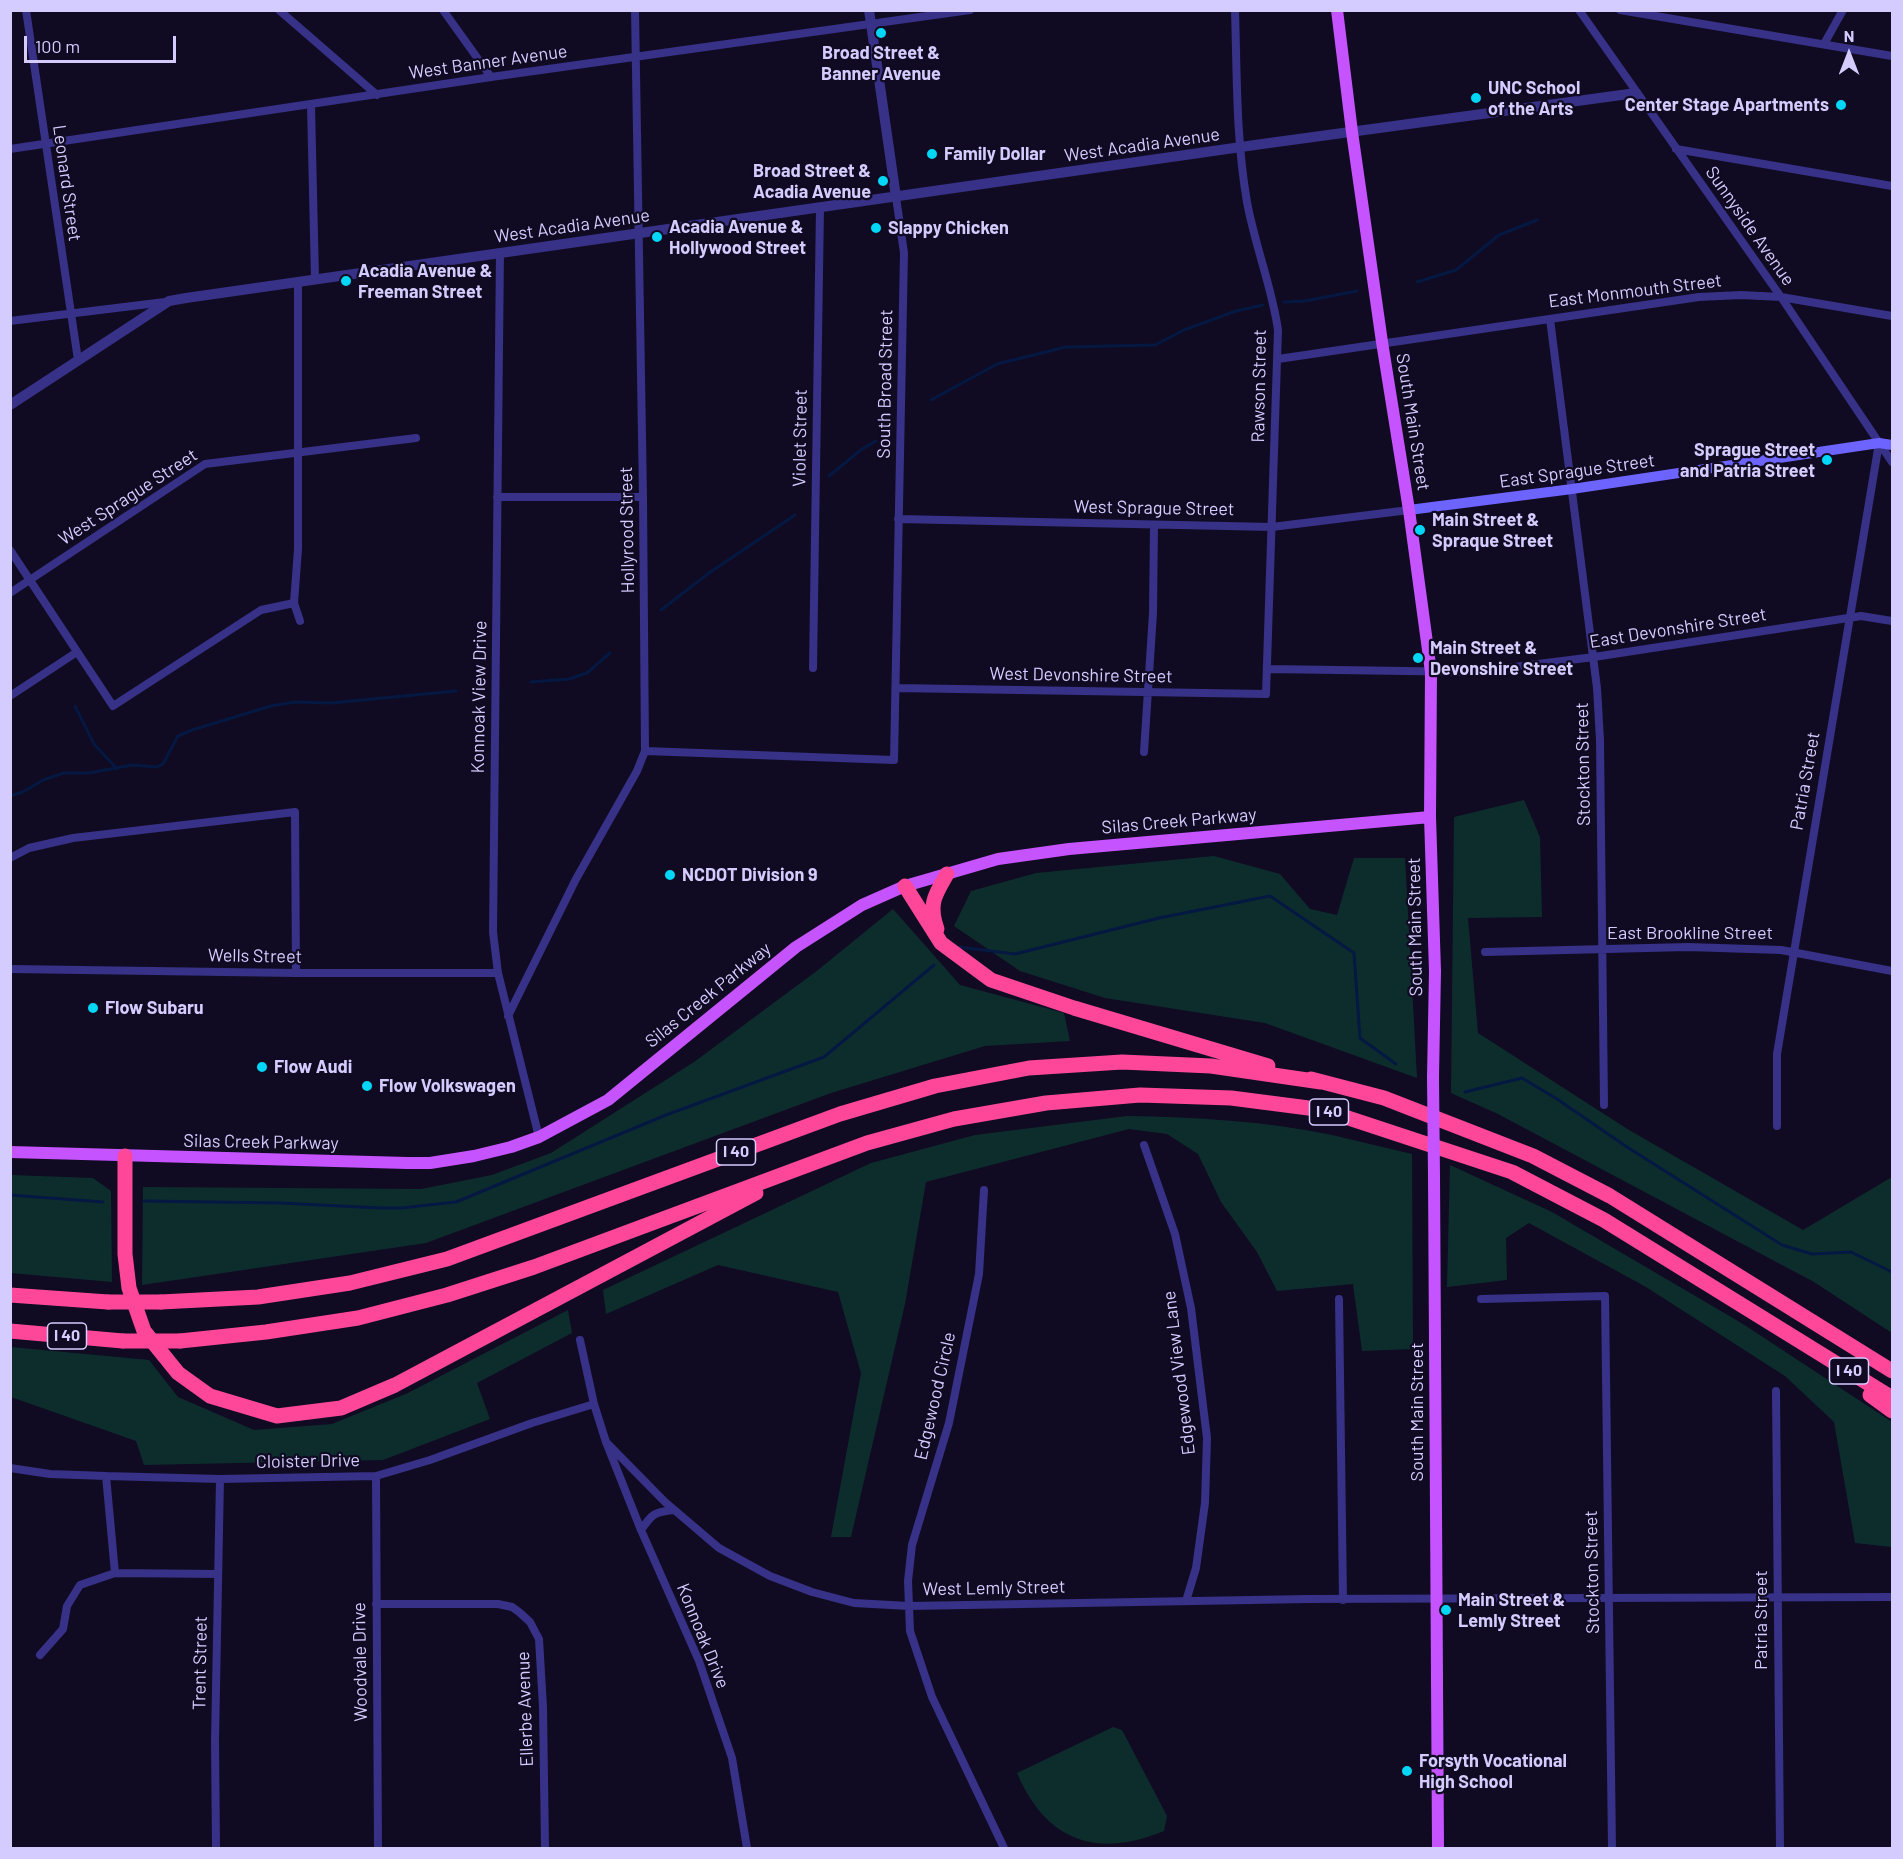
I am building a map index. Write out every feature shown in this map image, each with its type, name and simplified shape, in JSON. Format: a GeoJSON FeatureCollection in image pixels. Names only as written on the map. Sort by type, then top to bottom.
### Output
{"type":"FeatureCollection","features":[{"type":"Feature","properties":{"kind":"highway"},"geometry":{"type":"LineString","coordinates":[[941,943],[932,915],[934,897],[947,874]]}},
{"type":"Feature","properties":{"kind":"highway"},"geometry":{"type":"LineString","coordinates":[[905,886],[941,943],[992,980],[1074,1008],[1321,1082]]}},
{"type":"Feature","properties":{"kind":"highway","name":"I 40"},"geometry":{"type":"LineString","coordinates":[[10,1295],[108,1302],[161,1302],[258,1297],[350,1283],[447,1259],[840,1114],[947,1084],[1029,1068],[1122,1062],[1211,1066],[1321,1082],[1384,1098],[1533,1156],[1610,1196],[1889,1368]]}},
{"type":"Feature","properties":{"kind":"highway","name":"I 40"},"geometry":{"type":"LineString","coordinates":[[10,1331],[123,1341],[180,1341],[266,1332],[358,1318],[447,1295],[534,1267],[867,1143],[954,1119],[1046,1102],[1140,1095],[1209,1097],[1324,1110],[1512,1172],[1604,1220],[1893,1398]]}},
{"type":"Feature","properties":{"kind":"highway"},"geometry":{"type":"LineString","coordinates":[[125,1156],[124,1254],[129,1288],[144,1331],[178,1373],[210,1396],[277,1416],[340,1408],[395,1385],[808,1165]]}},
{"type":"Feature","properties":{"kind":"highway"},"geometry":{"type":"LineString","coordinates":[[1805,1343],[1855,1385],[1893,1411]]}},
{"type":"Feature","properties":{"kind":"main road","name":"South Main Street"},"geometry":{"type":"LineString","coordinates":[[1337,10],[1352,132],[1431,672],[1430,817],[1435,971],[1433,1077],[1438,1848]]}},
{"type":"Feature","properties":{"kind":"main road","name":"East Sprague Street"},"geometry":{"type":"LineString","coordinates":[[1409,510],[1572,489],[1879,443],[1893,445]]}},
{"type":"Feature","properties":{"kind":"main road","name":"Silas Creek Parkway"},"geometry":{"type":"LineString","coordinates":[[10,1152],[430,1163],[511,1147],[539,1137],[608,1100],[796,947],[862,905],[905,886],[998,859],[1069,849],[1430,817]]}},
{"type":"Feature","properties":{"kind":"street","name":"Leonard Street"},"geometry":{"type":"LineString","coordinates":[[26,10],[78,360]]}},
{"type":"Feature","properties":{"kind":"street"},"geometry":{"type":"LineString","coordinates":[[279,10],[377,95]]}},
{"type":"Feature","properties":{"kind":"street"},"geometry":{"type":"LineString","coordinates":[[443,10],[491,77]]}},
{"type":"Feature","properties":{"kind":"street","name":"Hollyrood Street"},"geometry":{"type":"LineString","coordinates":[[508,1017],[576,879],[637,771],[645,751],[635,10]]}},
{"type":"Feature","properties":{"kind":"street","name":"South Broad Street"},"geometry":{"type":"LineString","coordinates":[[645,751],[894,760],[904,253],[869,10]]}},
{"type":"Feature","properties":{"kind":"street","name":"West Banner Avenue"},"geometry":{"type":"LineString","coordinates":[[10,149],[491,77],[970,10]]}},
{"type":"Feature","properties":{"kind":"street","name":"Rawson Street"},"geometry":{"type":"LineString","coordinates":[[1235,10],[1239,148],[1253,234],[1274,303],[1278,330],[1266,694]]}},
{"type":"Feature","properties":{"kind":"street","name":"Sunnyside Avenue"},"geometry":{"type":"LineString","coordinates":[[1579,10],[1781,297],[1893,462]]}},
{"type":"Feature","properties":{"kind":"street"},"geometry":{"type":"LineString","coordinates":[[1620,10],[1893,56]]}},
{"type":"Feature","properties":{"kind":"street"},"geometry":{"type":"LineString","coordinates":[[1824,44],[1843,10]]}},
{"type":"Feature","properties":{"kind":"street","name":"West Acadia Avenue"},"geometry":{"type":"LineString","coordinates":[[10,321],[169,302],[500,252],[1636,93]]}},
{"type":"Feature","properties":{"kind":"street"},"geometry":{"type":"LineString","coordinates":[[311,105],[315,279]]}},
{"type":"Feature","properties":{"kind":"street"},"geometry":{"type":"LineString","coordinates":[[1676,149],[1893,186]]}},
{"type":"Feature","properties":{"kind":"street","name":"Violet Street"},"geometry":{"type":"LineString","coordinates":[[813,668],[820,208]]}},
{"type":"Feature","properties":{"kind":"street","name":"Konnoak View Drive"},"geometry":{"type":"LineString","coordinates":[[500,252],[493,932],[498,973],[539,1137]]}},
{"type":"Feature","properties":{"kind":"street"},"geometry":{"type":"LineString","coordinates":[[298,281],[298,549],[294,603],[300,621]]}},
{"type":"Feature","properties":{"kind":"street","name":"East Monmouth Street"},"geometry":{"type":"LineString","coordinates":[[1278,359],[1699,297],[1741,295],[1781,297],[1893,316]]}},
{"type":"Feature","properties":{"kind":"street"},"geometry":{"type":"LineString","coordinates":[[10,405],[169,302]]}},
{"type":"Feature","properties":{"kind":"street","name":"Stockton Street"},"geometry":{"type":"LineString","coordinates":[[1550,319],[1594,657],[1600,740],[1604,1105]]}},
{"type":"Feature","properties":{"kind":"street","name":"West Sprague Street"},"geometry":{"type":"LineString","coordinates":[[10,593],[204,464],[416,438]]}},
{"type":"Feature","properties":{"kind":"street","name":"Patria Street"},"geometry":{"type":"LineString","coordinates":[[1777,1126],[1777,1054],[1879,443]]}},
{"type":"Feature","properties":{"kind":"street"},"geometry":{"type":"LineString","coordinates":[[497,497],[643,497]]}},
{"type":"Feature","properties":{"kind":"street","name":"West Sprague Street"},"geometry":{"type":"LineString","coordinates":[[898,519],[1272,527],[1409,510]]}},
{"type":"Feature","properties":{"kind":"street"},"geometry":{"type":"LineString","coordinates":[[1144,752],[1153,614],[1154,525]]}},
{"type":"Feature","properties":{"kind":"street"},"geometry":{"type":"LineString","coordinates":[[10,550],[113,706],[261,610],[294,603]]}},
{"type":"Feature","properties":{"kind":"street","name":"East Devonshire Street"},"geometry":{"type":"LineString","coordinates":[[1431,672],[1474,672],[1594,657],[1861,616],[1893,621]]}},
{"type":"Feature","properties":{"kind":"street"},"geometry":{"type":"LineString","coordinates":[[10,696],[77,652]]}},
{"type":"Feature","properties":{"kind":"street"},"geometry":{"type":"LineString","coordinates":[[1268,669],[1431,672]]}},
{"type":"Feature","properties":{"kind":"street","name":"West Devonshire Street"},"geometry":{"type":"LineString","coordinates":[[896,688],[1266,694]]}},
{"type":"Feature","properties":{"kind":"street"},"geometry":{"type":"LineString","coordinates":[[10,858],[29,848],[73,838],[295,812],[296,973]]}},
{"type":"Feature","properties":{"kind":"street","name":"East Brookline Street"},"geometry":{"type":"LineString","coordinates":[[1485,952],[1688,947],[1781,950],[1893,971]]}},
{"type":"Feature","properties":{"kind":"street","name":"Wells Street"},"geometry":{"type":"LineString","coordinates":[[11,969],[498,973]]}},
{"type":"Feature","properties":{"kind":"street","name":"Edgewood View Lane"},"geometry":{"type":"LineString","coordinates":[[1144,1145],[1175,1234],[1191,1308],[1207,1438],[1203,1514],[1196,1568],[1186,1601]]}},
{"type":"Feature","properties":{"kind":"street","name":"Edgewood Circle"},"geometry":{"type":"LineString","coordinates":[[984,1190],[979,1274],[949,1423],[912,1545],[908,1581],[910,1630],[932,1697],[1004,1848]]}},
{"type":"Feature","properties":{"kind":"street","name":"Stockton Street"},"geometry":{"type":"LineString","coordinates":[[1481,1299],[1605,1296],[1612,1848]]}},
{"type":"Feature","properties":{"kind":"street"},"geometry":{"type":"LineString","coordinates":[[1338,1299],[1343,1600]]}},
{"type":"Feature","properties":{"kind":"street","name":"Konnoak Drive"},"geometry":{"type":"LineString","coordinates":[[580,1340],[594,1404],[606,1442],[641,1530],[699,1661],[732,1758],[747,1848]]}},
{"type":"Feature","properties":{"kind":"street","name":"Patria Street"},"geometry":{"type":"LineString","coordinates":[[1776,1391],[1780,1848]]}},
{"type":"Feature","properties":{"kind":"street","name":"Cloister Drive"},"geometry":{"type":"LineString","coordinates":[[10,1468],[50,1474],[220,1479],[376,1476],[594,1404]]}},
{"type":"Feature","properties":{"kind":"street","name":"West Lemly Street"},"geometry":{"type":"LineString","coordinates":[[606,1442],[674,1510],[719,1548],[770,1576],[812,1592],[854,1603],[909,1606],[1609,1597],[1893,1597]]}},
{"type":"Feature","properties":{"kind":"street"},"geometry":{"type":"LineString","coordinates":[[106,1476],[114,1569]]}},
{"type":"Feature","properties":{"kind":"street","name":"Woodvale Drive"},"geometry":{"type":"LineString","coordinates":[[376,1476],[378,1848]]}},
{"type":"Feature","properties":{"kind":"street","name":"Trent Street"},"geometry":{"type":"LineString","coordinates":[[216,1848],[215,1741],[220,1479]]}},
{"type":"Feature","properties":{"kind":"street"},"geometry":{"type":"LineString","coordinates":[[641,1530],[652,1515],[661,1511],[674,1510]]}},
{"type":"Feature","properties":{"kind":"street"},"geometry":{"type":"LineString","coordinates":[[40,1655],[63,1629],[67,1606],[80,1585],[114,1569],[218,1574]]}},
{"type":"Feature","properties":{"kind":"street","name":"Ellerbe Avenue"},"geometry":{"type":"LineString","coordinates":[[376,1604],[507,1606],[519,1612],[535,1630],[539,1639],[543,1707],[545,1848]]}},
{"type":"Feature","properties":{"kind":"green space"},"geometry":{"type":"Polygon","coordinates":[[[1524,800],[1540,837],[1542,917],[1468,918],[1478,1033],[1629,1130],[1803,1230],[1892,1177],[1892,1333],[1814,1282],[1498,1114],[1451,1093],[1454,817],[1524,800]]]}},
{"type":"Feature","properties":{"kind":"green space"},"geometry":{"type":"Polygon","coordinates":[[[1214,856],[1280,874],[1310,909],[1337,915],[1354,858],[1405,858],[1417,1078],[1265,1023],[1105,998],[1020,971],[954,926],[971,891],[1036,873],[1214,856]]]}},
{"type":"Feature","properties":{"kind":"green space"},"geometry":{"type":"Polygon","coordinates":[[[893,909],[960,985],[1064,1013],[1070,1041],[985,1046],[831,1093],[426,1243],[142,1285],[143,1187],[421,1189],[492,1175],[551,1153],[694,1062],[818,970],[893,909]]]}},
{"type":"Feature","properties":{"kind":"green space"},"geometry":{"type":"Polygon","coordinates":[[[1127,1116],[1204,1119],[1281,1126],[1332,1135],[1412,1154],[1413,1349],[1362,1351],[1353,1284],[1277,1291],[1257,1252],[1221,1202],[1198,1154],[1167,1134],[1129,1129],[926,1182],[905,1304],[851,1537],[831,1537],[861,1373],[838,1292],[718,1265],[606,1314],[603,1290],[871,1163],[975,1135],[1127,1116]]]}},
{"type":"Feature","properties":{"kind":"green space"},"geometry":{"type":"Polygon","coordinates":[[[1450,1165],[1552,1212],[1743,1324],[1892,1422],[1892,1547],[1855,1543],[1834,1422],[1785,1376],[1646,1287],[1529,1223],[1506,1238],[1507,1280],[1447,1287],[1450,1165]]]}},
{"type":"Feature","properties":{"kind":"green space"},"geometry":{"type":"Polygon","coordinates":[[[11,1175],[93,1178],[111,1191],[112,1282],[11,1273],[11,1175]]]}},
{"type":"Feature","properties":{"kind":"green space"},"geometry":{"type":"Polygon","coordinates":[[[568,1310],[572,1333],[477,1383],[490,1419],[383,1460],[144,1465],[136,1441],[11,1397],[11,1347],[149,1360],[178,1397],[254,1430],[332,1424],[408,1393],[568,1310]]]}},
{"type":"Feature","properties":{"kind":"green space"},"geometry":{"type":"Polygon","coordinates":[[[1113,1727],[1122,1730],[1167,1816],[1164,1831],[1116,1843],[1095,1843],[1076,1838],[1058,1829],[1043,1815],[1029,1796],[1017,1773],[1113,1727]]]}},
{"type":"Feature","properties":{"kind":"waterway"},"geometry":{"type":"LineString","coordinates":[[1417,282],[1456,270],[1499,235],[1537,220]]}},
{"type":"Feature","properties":{"kind":"waterway"},"geometry":{"type":"LineString","coordinates":[[1284,302],[1305,301],[1357,291]]}},
{"type":"Feature","properties":{"kind":"waterway"},"geometry":{"type":"LineString","coordinates":[[931,400],[997,364],[1066,347],[1155,345],[1184,330],[1236,311],[1263,305]]}},
{"type":"Feature","properties":{"kind":"waterway"},"geometry":{"type":"LineString","coordinates":[[829,476],[862,449],[876,441]]}},
{"type":"Feature","properties":{"kind":"waterway"},"geometry":{"type":"LineString","coordinates":[[661,610],[709,573],[795,515]]}},
{"type":"Feature","properties":{"kind":"waterway"},"geometry":{"type":"LineString","coordinates":[[531,682],[569,679],[587,673],[610,653]]}},
{"type":"Feature","properties":{"kind":"waterway"},"geometry":{"type":"LineString","coordinates":[[10,796],[64,773],[89,773],[132,765],[157,767],[163,764],[178,736],[271,706],[295,702],[331,703],[456,691]]}},
{"type":"Feature","properties":{"kind":"waterway"},"geometry":{"type":"LineString","coordinates":[[75,706],[94,744],[117,769]]}},
{"type":"Feature","properties":{"kind":"waterway"},"geometry":{"type":"LineString","coordinates":[[959,947],[1015,954],[1159,918],[1270,896],[1354,953],[1360,1038],[1396,1064]]}},
{"type":"Feature","properties":{"kind":"waterway"},"geometry":{"type":"LineString","coordinates":[[144,1201],[281,1203],[380,1208],[456,1202],[666,1115],[824,1057],[934,965]]}},
{"type":"Feature","properties":{"kind":"waterway"},"geometry":{"type":"LineString","coordinates":[[1465,1092],[1522,1078],[1782,1245],[1812,1254],[1851,1252],[1892,1272]]}},
{"type":"Feature","properties":{"kind":"waterway"},"geometry":{"type":"LineString","coordinates":[[10,1195],[103,1202]]}},
{"type":"Feature","properties":{"kind":"place","name":"Broad Street & Banner Avenue"},"geometry":{"type":"Point","coordinates":[881,33]}},
{"type":"Feature","properties":{"kind":"place","name":"UNC School of the Arts"},"geometry":{"type":"Point","coordinates":[1476,98]}},
{"type":"Feature","properties":{"kind":"place","name":"Center Stage Apartments"},"geometry":{"type":"Point","coordinates":[1841,105]}},
{"type":"Feature","properties":{"kind":"place","name":"Family Dollar"},"geometry":{"type":"Point","coordinates":[932,154]}},
{"type":"Feature","properties":{"kind":"place","name":"Broad Street & Acadia Avenue"},"geometry":{"type":"Point","coordinates":[883,181]}},
{"type":"Feature","properties":{"kind":"place","name":"Slappy Chicken"},"geometry":{"type":"Point","coordinates":[876,228]}},
{"type":"Feature","properties":{"kind":"place","name":"Acadia Avenue & Hollywood Street"},"geometry":{"type":"Point","coordinates":[657,237]}},
{"type":"Feature","properties":{"kind":"place","name":"Acadia Avenue & Freeman Street"},"geometry":{"type":"Point","coordinates":[346,281]}},
{"type":"Feature","properties":{"kind":"place","name":"Sprague Street and Patria Street"},"geometry":{"type":"Point","coordinates":[1827,460]}},
{"type":"Feature","properties":{"kind":"place","name":"Main Street & Spraque Street"},"geometry":{"type":"Point","coordinates":[1420,530]}},
{"type":"Feature","properties":{"kind":"place","name":"Main Street & Devonshire Street"},"geometry":{"type":"Point","coordinates":[1418,658]}},
{"type":"Feature","properties":{"kind":"place","name":"NCDOT Division 9"},"geometry":{"type":"Point","coordinates":[670,875]}},
{"type":"Feature","properties":{"kind":"place","name":"Flow Subaru"},"geometry":{"type":"Point","coordinates":[93,1008]}},
{"type":"Feature","properties":{"kind":"place","name":"Flow Audi"},"geometry":{"type":"Point","coordinates":[262,1067]}},
{"type":"Feature","properties":{"kind":"place","name":"Flow Volkswagen"},"geometry":{"type":"Point","coordinates":[367,1086]}},
{"type":"Feature","properties":{"kind":"place","name":"Main Street & Lemly Street"},"geometry":{"type":"Point","coordinates":[1446,1610]}},
{"type":"Feature","properties":{"kind":"place","name":"Forsyth Vocational High School"},"geometry":{"type":"Point","coordinates":[1407,1771]}}]}
